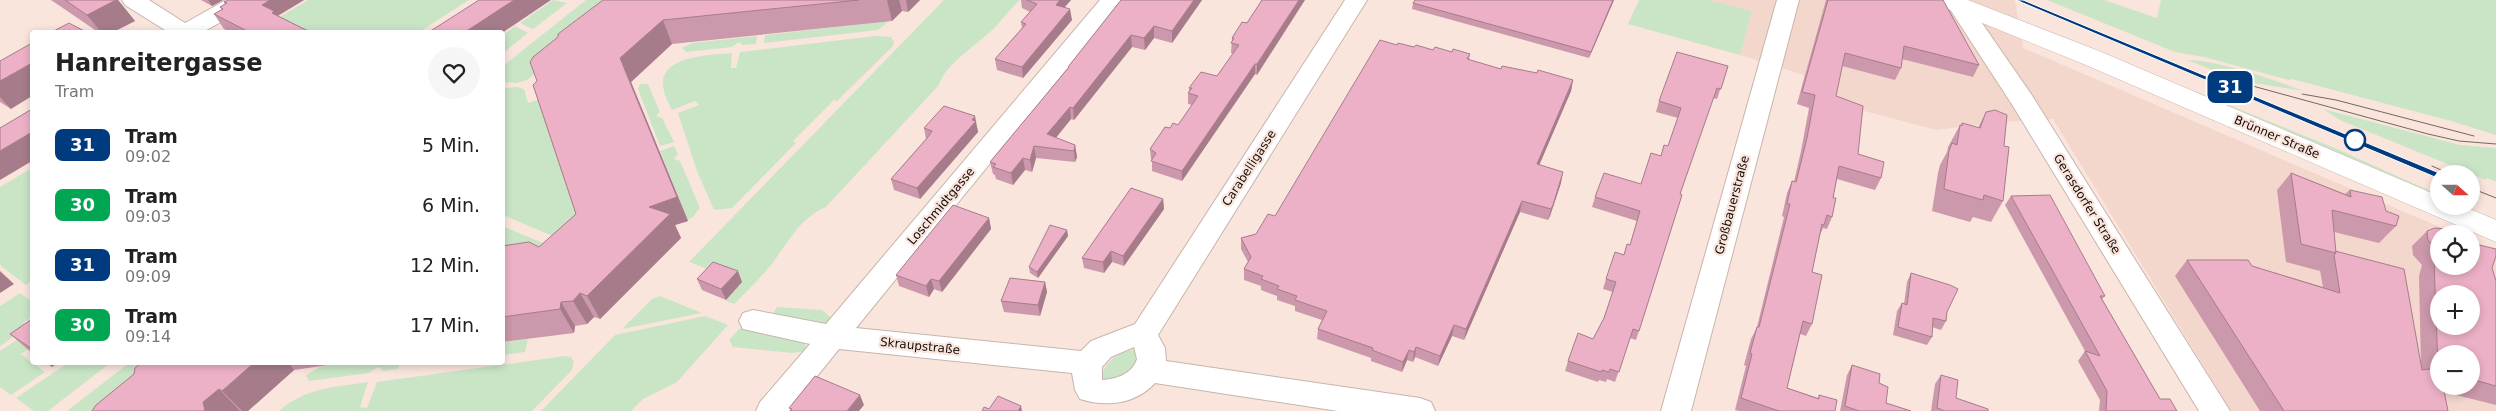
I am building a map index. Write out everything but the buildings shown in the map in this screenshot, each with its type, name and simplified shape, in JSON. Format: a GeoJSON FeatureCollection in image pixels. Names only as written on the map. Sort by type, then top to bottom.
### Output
{"type":"FeatureCollection","features":[{"type":"Feature","properties":{"kind":"main road","name":"Brünner Straße"},"geometry":{"type":"LineString","coordinates":[[1996,0],[2177,78],[2260,110],[2430,184]]}},
{"type":"Feature","properties":{"kind":"main road","name":"Brünner Straße"},"geometry":{"type":"LineString","coordinates":[[1953,2],[2090,57],[2496,232]]}},
{"type":"Feature","properties":{"kind":"main road"},"geometry":{"type":"LineString","coordinates":[[2480,206],[2496,212]]}},
{"type":"Feature","properties":{"kind":"street"},"geometry":{"type":"LineString","coordinates":[[133,0],[182,30]]}},
{"type":"Feature","properties":{"kind":"street"},"geometry":{"type":"LineString","coordinates":[[189,30],[243,0]]}},
{"type":"Feature","properties":{"kind":"street","name":"Loschmidtgasse"},"geometry":{"type":"LineString","coordinates":[[771,411],[1112,0]]}},
{"type":"Feature","properties":{"kind":"street","name":"Carabelligasse"},"geometry":{"type":"LineString","coordinates":[[1142,336],[1356,0]]}},
{"type":"Feature","properties":{"kind":"street","name":"Großbauerstraße"},"geometry":{"type":"LineString","coordinates":[[1676,411],[1788,0]]}},
{"type":"Feature","properties":{"kind":"street","name":"Gerasdorfer Straße"},"geometry":{"type":"LineString","coordinates":[[1953,2],[2022,100],[2215,411]]}},
{"type":"Feature","properties":{"kind":"street","name":"Skraupstraße"},"geometry":{"type":"LineString","coordinates":[[753,321],[832,337],[1087,363]]}},
{"type":"Feature","properties":{"kind":"street"},"geometry":{"type":"LineString","coordinates":[[1132,335],[1142,336],[1150,343],[1154,356],[1149,370],[1131,386],[1094,402],[1086,378],[1087,363],[1101,349],[1120,339],[1132,335]]}},
{"type":"Feature","properties":{"kind":"street"},"geometry":{"type":"LineString","coordinates":[[1149,370],[1420,411]]}},
{"type":"Feature","properties":{"kind":"shaded area"},"geometry":{"type":"Polygon","coordinates":[[[1709,0],[2015,0],[2023,48],[2435,225],[2430,225],[2430,275],[2480,275],[2480,244],[2496,251],[2496,411],[2231,411],[2053,119],[2003,122],[1936,130],[1800,94],[1804,75],[1740,55],[1752,11],[1709,0]]]}},
{"type":"Feature","properties":{"kind":"green space"},"geometry":{"type":"Polygon","coordinates":[[[308,0],[469,0],[422,30],[300,30],[278,18],[308,0]]]}},
{"type":"Feature","properties":{"kind":"green space"},"geometry":{"type":"Polygon","coordinates":[[[553,0],[567,3],[533,29],[520,23],[553,0]]]}},
{"type":"Feature","properties":{"kind":"green space"},"geometry":{"type":"Polygon","coordinates":[[[586,0],[627,0],[527,80],[517,83],[505,82],[505,64],[586,0]]]}},
{"type":"Feature","properties":{"kind":"green space"},"geometry":{"type":"Polygon","coordinates":[[[944,0],[1020,0],[989,33],[948,69],[939,85],[826,207],[816,212],[800,226],[766,271],[750,288],[734,304],[726,301],[742,282],[689,262],[944,0]]]}},
{"type":"Feature","properties":{"kind":"green space"},"geometry":{"type":"Polygon","coordinates":[[[1639,0],[1709,0],[1752,11],[1740,55],[1628,24],[1639,0]]]}},
{"type":"Feature","properties":{"kind":"green space"},"geometry":{"type":"Polygon","coordinates":[[[2047,0],[2104,0],[2157,18],[2161,0],[2496,0],[2496,135],[2451,121],[2292,79],[2289,80],[2204,57],[2175,52],[2047,0]]]}},
{"type":"Feature","properties":{"kind":"green space"},"geometry":{"type":"Polygon","coordinates":[[[889,21],[878,30],[764,43],[765,35],[889,21]]]}},
{"type":"Feature","properties":{"kind":"green space"},"geometry":{"type":"Polygon","coordinates":[[[515,26],[528,33],[505,51],[505,34],[515,26]]]}},
{"type":"Feature","properties":{"kind":"green space"},"geometry":{"type":"Polygon","coordinates":[[[757,36],[756,44],[743,45],[739,42],[732,47],[686,52],[682,48],[692,43],[757,36]]]}},
{"type":"Feature","properties":{"kind":"green space"},"geometry":{"type":"Polygon","coordinates":[[[875,36],[891,37],[894,42],[893,46],[793,141],[796,143],[732,208],[714,210],[697,171],[678,113],[699,105],[695,101],[672,110],[663,84],[665,74],[671,67],[690,58],[732,53],[731,68],[736,68],[740,52],[875,36]]]}},
{"type":"Feature","properties":{"kind":"green space"},"geometry":{"type":"Polygon","coordinates":[[[2187,60],[2229,67],[2304,91],[2241,81],[2187,60]]]}},
{"type":"Feature","properties":{"kind":"green space"},"geometry":{"type":"Polygon","coordinates":[[[640,84],[648,84],[660,112],[656,116],[662,118],[674,142],[660,146],[638,89],[640,84]]]}},
{"type":"Feature","properties":{"kind":"green space"},"geometry":{"type":"Polygon","coordinates":[[[517,87],[524,89],[528,103],[546,97],[585,227],[555,237],[505,216],[505,88],[517,87]]]}},
{"type":"Feature","properties":{"kind":"green space"},"geometry":{"type":"Polygon","coordinates":[[[2192,90],[2335,148],[2430,191],[2430,199],[2192,94],[2192,90]]]}},
{"type":"Feature","properties":{"kind":"green space"},"geometry":{"type":"Polygon","coordinates":[[[2323,109],[2460,145],[2496,148],[2496,182],[2480,178],[2480,165],[2450,165],[2340,120],[2323,109]]]}},
{"type":"Feature","properties":{"kind":"green space"},"geometry":{"type":"Polygon","coordinates":[[[674,146],[678,154],[674,159],[680,161],[700,208],[692,218],[687,220],[660,151],[674,146]]]}},
{"type":"Feature","properties":{"kind":"green space"},"geometry":{"type":"Polygon","coordinates":[[[30,169],[30,282],[26,285],[0,265],[0,187],[30,169]]]}},
{"type":"Feature","properties":{"kind":"green space"},"geometry":{"type":"Polygon","coordinates":[[[505,227],[548,245],[505,270],[505,227]]]}},
{"type":"Feature","properties":{"kind":"green space"},"geometry":{"type":"Polygon","coordinates":[[[20,293],[30,300],[30,318],[23,323],[28,327],[0,346],[0,306],[20,293]]]}},
{"type":"Feature","properties":{"kind":"green space"},"geometry":{"type":"Polygon","coordinates":[[[660,296],[702,313],[622,329],[652,299],[660,296]]]}},
{"type":"Feature","properties":{"kind":"green space"},"geometry":{"type":"Polygon","coordinates":[[[777,307],[822,310],[830,317],[831,322],[820,324],[771,317],[777,307]]]}},
{"type":"Feature","properties":{"kind":"green space"},"geometry":{"type":"Polygon","coordinates":[[[705,316],[728,325],[677,382],[643,399],[631,411],[541,411],[615,335],[705,316]]]}},
{"type":"Feature","properties":{"kind":"green space"},"geometry":{"type":"Polygon","coordinates":[[[741,327],[776,337],[797,339],[805,344],[808,351],[792,353],[733,347],[729,340],[741,327]]]}},
{"type":"Feature","properties":{"kind":"green space"},"geometry":{"type":"Polygon","coordinates":[[[30,331],[30,347],[21,354],[30,361],[30,365],[36,365],[45,372],[11,395],[0,387],[0,351],[30,331]]]}},
{"type":"Feature","properties":{"kind":"green space"},"geometry":{"type":"Polygon","coordinates":[[[528,339],[525,352],[505,355],[505,342],[528,339]]]}},
{"type":"Feature","properties":{"kind":"green space"},"geometry":{"type":"Polygon","coordinates":[[[1133,350],[1138,353],[1137,359],[1127,373],[1107,385],[1101,380],[1105,368],[1112,359],[1122,353],[1133,350]]]}},
{"type":"Feature","properties":{"kind":"green space"},"geometry":{"type":"Polygon","coordinates":[[[565,356],[571,357],[574,362],[572,370],[532,411],[279,411],[299,397],[310,393],[332,387],[368,382],[360,407],[367,408],[377,382],[565,356]]]}},
{"type":"Feature","properties":{"kind":"green space"},"geometry":{"type":"Polygon","coordinates":[[[65,365],[107,365],[48,411],[34,411],[16,398],[65,365]]]}},
{"type":"Feature","properties":{"kind":"green space"},"geometry":{"type":"Polygon","coordinates":[[[126,365],[174,365],[117,411],[67,411],[126,365]]]}},
{"type":"Feature","properties":{"kind":"green space"},"geometry":{"type":"Polygon","coordinates":[[[332,365],[399,365],[398,369],[383,371],[378,367],[369,373],[309,381],[306,375],[320,367],[332,365]]]}},
{"type":"Feature","properties":{"kind":"tram line","name":"31"},"geometry":{"type":"LineString","coordinates":[[2020,0],[2430,171]]}},
{"type":"Feature","properties":{"kind":"tram line"},"geometry":{"type":"LineString","coordinates":[[2021,0],[2430,171]]}},
{"type":"Feature","properties":{"kind":"tram line"},"geometry":{"type":"LineString","coordinates":[[2227,79],[2428,134],[2459,141],[2496,144]]}},
{"type":"Feature","properties":{"kind":"tram line"},"geometry":{"type":"LineString","coordinates":[[2302,94],[2336,100],[2474,136]]}},
{"type":"Feature","properties":{"kind":"tram line"},"geometry":{"type":"LineString","coordinates":[[2480,192],[2496,198]]}}]}
